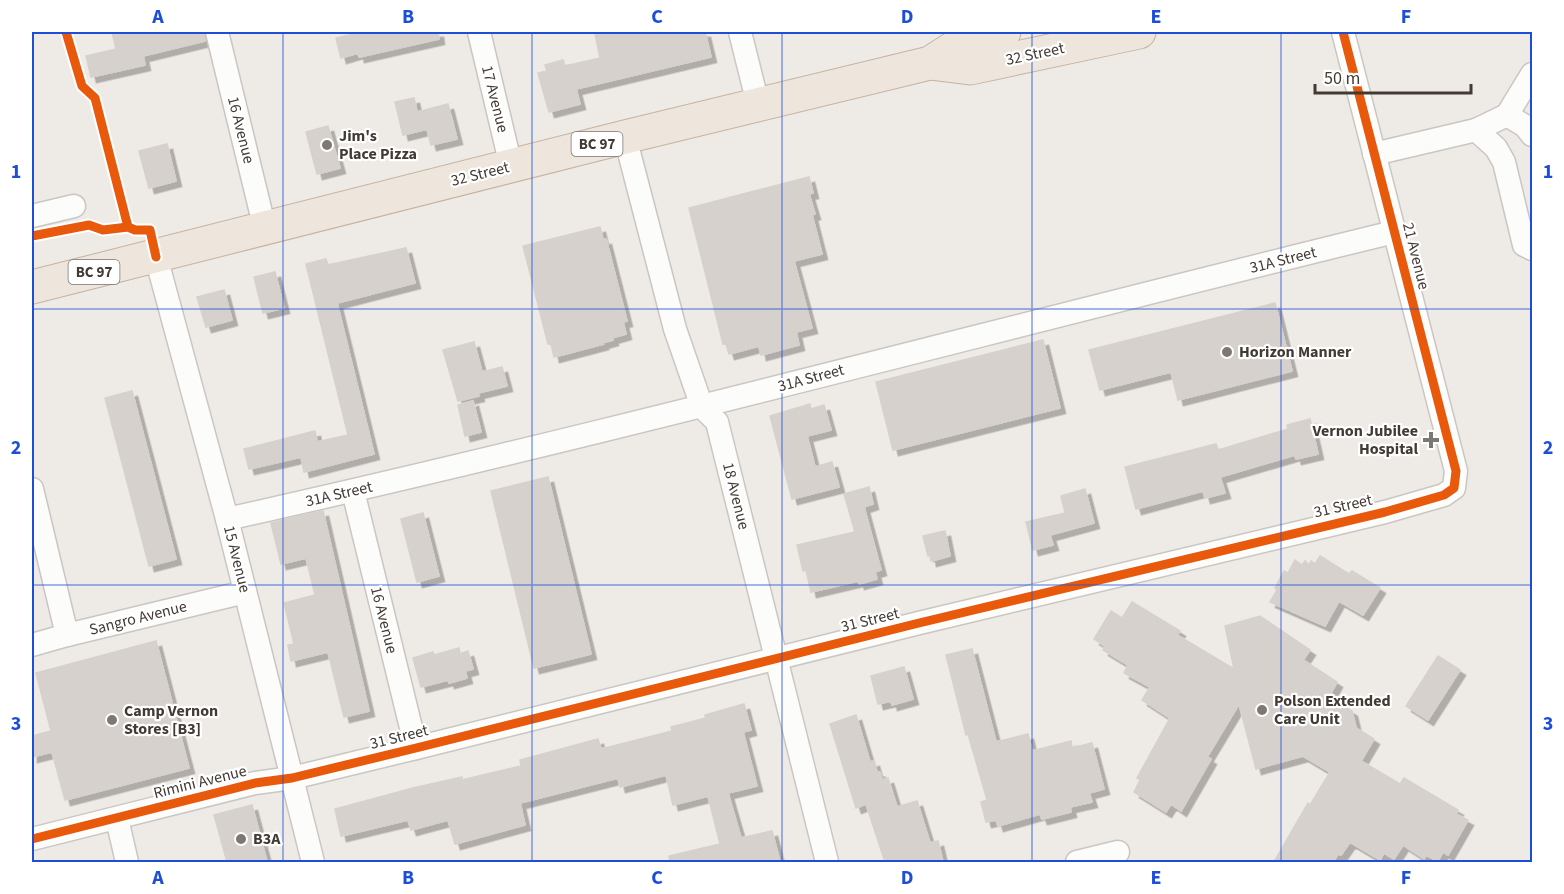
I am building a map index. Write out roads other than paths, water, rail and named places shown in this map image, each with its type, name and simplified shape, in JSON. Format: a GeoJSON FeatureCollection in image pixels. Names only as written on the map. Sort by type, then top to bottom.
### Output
{"type":"FeatureCollection","features":[{"type":"Feature","properties":{"kind":"highway","name":"32 Street"},"geometry":{"type":"LineString","coordinates":[[32,287],[625,137],[930,63],[963,42],[1139,32]]}},
{"type":"Feature","properties":{"kind":"street","name":"16 Avenue"},"geometry":{"type":"LineString","coordinates":[[217,32],[265,229]]}},
{"type":"Feature","properties":{"kind":"street","name":"17 Avenue"},"geometry":{"type":"LineString","coordinates":[[479,32],[511,166]]}},
{"type":"Feature","properties":{"kind":"street"},"geometry":{"type":"LineString","coordinates":[[740,32],[758,104]]}},
{"type":"Feature","properties":{"kind":"street","name":"21 Avenue"},"geometry":{"type":"LineString","coordinates":[[1343,32],[1456,471],[1454,488]]}},
{"type":"Feature","properties":{"kind":"street"},"geometry":{"type":"LineString","coordinates":[[1374,153],[1476,130],[1507,115],[1533,74]]}},
{"type":"Feature","properties":{"kind":"street"},"geometry":{"type":"LineString","coordinates":[[1507,115],[1525,126],[1533,135]]}},
{"type":"Feature","properties":{"kind":"street"},"geometry":{"type":"LineString","coordinates":[[1476,130],[1496,147],[1504,162],[1524,245],[1533,249]]}},
{"type":"Feature","properties":{"kind":"street","name":"18 Avenue"},"geometry":{"type":"LineString","coordinates":[[625,137],[675,329],[702,407],[717,422],[826,862]]}},
{"type":"Feature","properties":{"kind":"street"},"geometry":{"type":"LineString","coordinates":[[32,216],[74,206]]}},
{"type":"Feature","properties":{"kind":"street","name":"31A Street"},"geometry":{"type":"LineString","coordinates":[[227,519],[702,407],[1394,232]]}},
{"type":"Feature","properties":{"kind":"street","name":"15 Avenue"},"geometry":{"type":"LineString","coordinates":[[156,257],[227,519],[313,862]]}},
{"type":"Feature","properties":{"kind":"street","name":"31 Street"},"geometry":{"type":"LineString","coordinates":[[292,778],[1384,512],[1444,495],[1454,488]]}},
{"type":"Feature","properties":{"kind":"street"},"geometry":{"type":"LineString","coordinates":[[32,489],[67,635]]}},
{"type":"Feature","properties":{"kind":"street","name":"16 Avenue"},"geometry":{"type":"LineString","coordinates":[[353,491],[416,748]]}},
{"type":"Feature","properties":{"kind":"street","name":"Sangro Avenue"},"geometry":{"type":"LineString","coordinates":[[32,645],[245,592]]}},
{"type":"Feature","properties":{"kind":"street","name":"Rimini Avenue"},"geometry":{"type":"LineString","coordinates":[[32,839],[255,783],[292,778]]}},
{"type":"Feature","properties":{"kind":"street"},"geometry":{"type":"LineString","coordinates":[[117,819],[127,862]]}},
{"type":"Feature","properties":{"kind":"street"},"geometry":{"type":"LineString","coordinates":[[1077,862],[1118,852]]}},
{"type":"Feature","properties":{"kind":"place","name":"Jim's Place Pizza"},"geometry":{"type":"Point","coordinates":[327,145]}},
{"type":"Feature","properties":{"kind":"place","name":"Horizon Manner"},"geometry":{"type":"Point","coordinates":[1227,352]}},
{"type":"Feature","properties":{"kind":"place","name":"Vernon Jubilee Hospital"},"geometry":{"type":"Point","coordinates":[1431,440]}},
{"type":"Feature","properties":{"kind":"place","name":"Polson Extended Care Unit"},"geometry":{"type":"Point","coordinates":[1262,710]}},
{"type":"Feature","properties":{"kind":"place","name":"Camp Vernon Stores [B3]"},"geometry":{"type":"Point","coordinates":[112,720]}},
{"type":"Feature","properties":{"kind":"place","name":"B3A"},"geometry":{"type":"Point","coordinates":[241,839]}}]}
